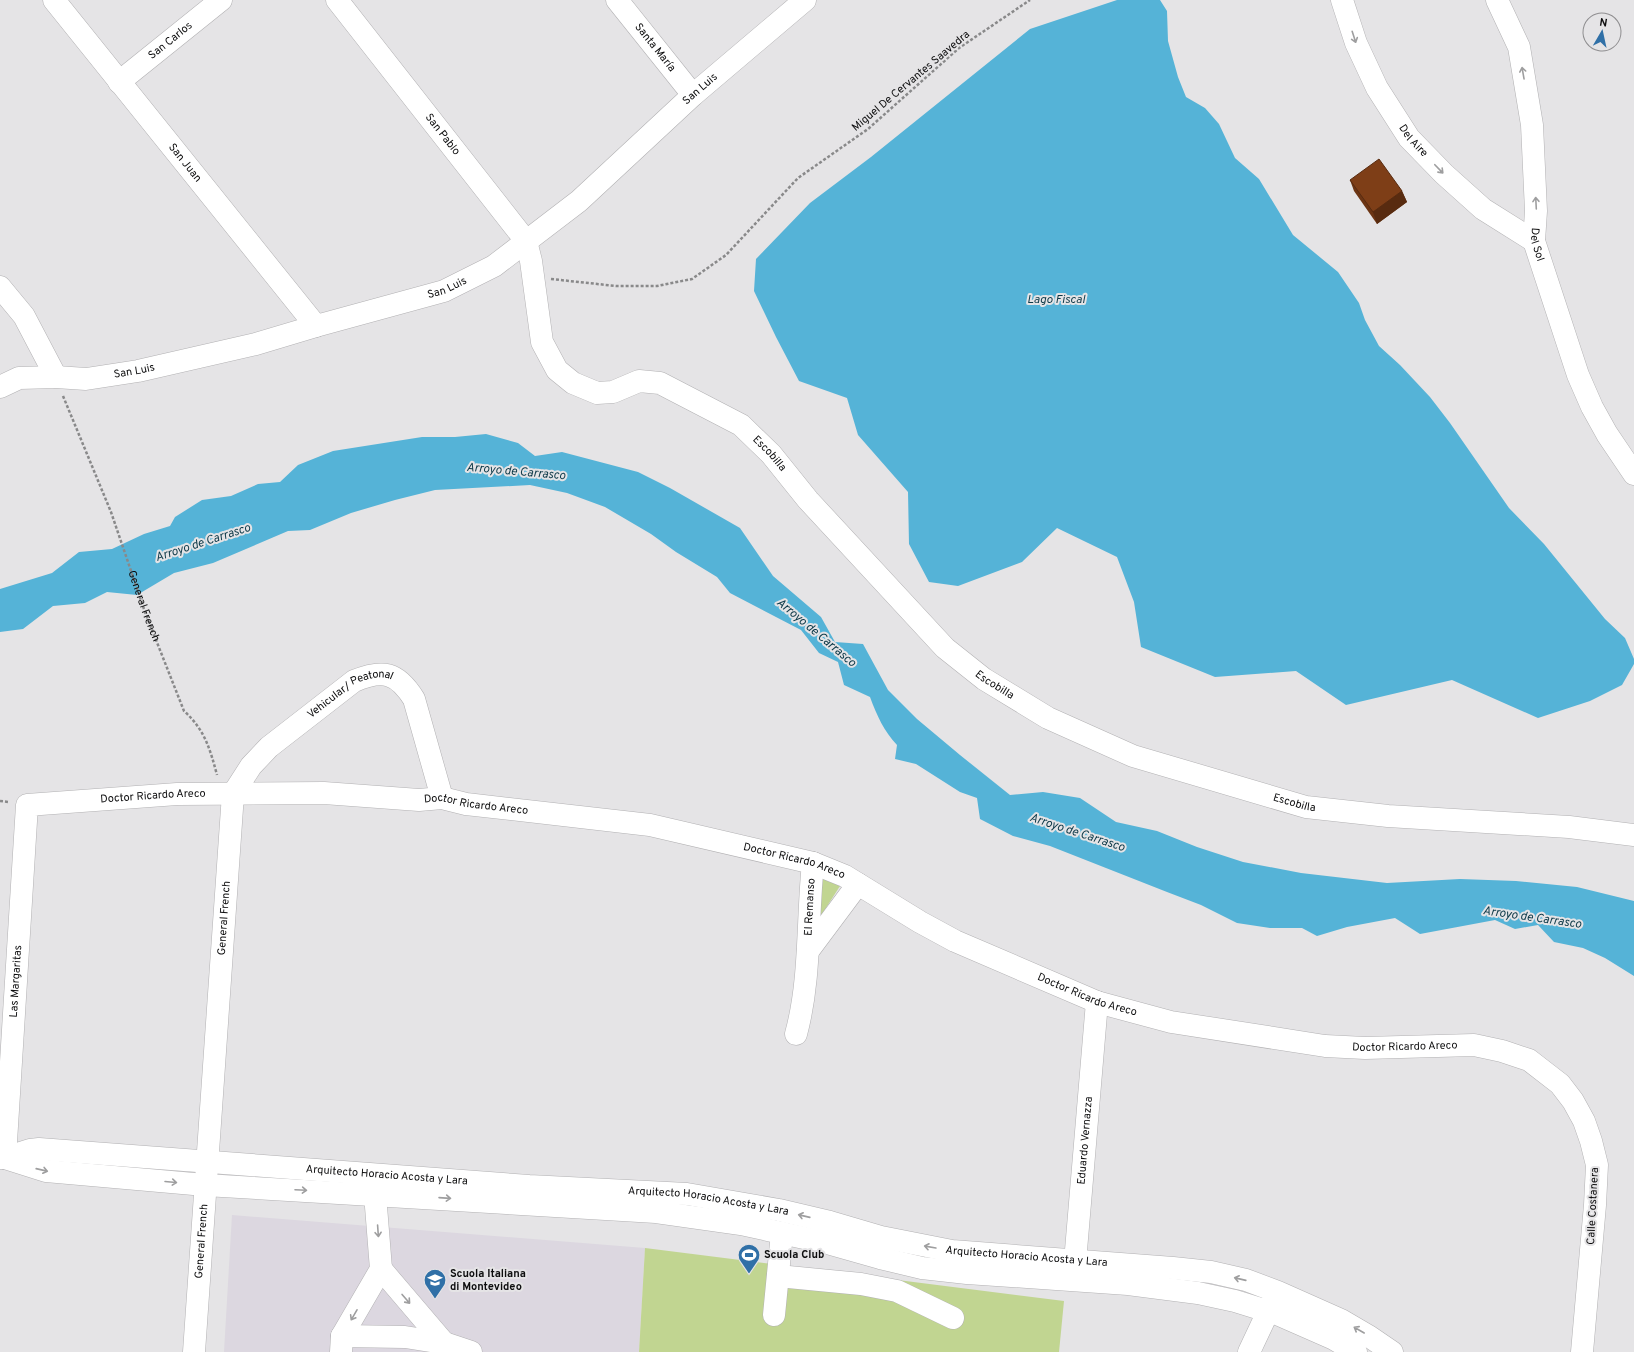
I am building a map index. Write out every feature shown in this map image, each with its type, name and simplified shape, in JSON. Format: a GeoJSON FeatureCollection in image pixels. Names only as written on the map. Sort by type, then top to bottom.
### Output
{"type":"FeatureCollection","features":[{"type":"Feature","properties":{"kind":"street","name":"San Juan"},"geometry":{"type":"LineString","coordinates":[[54,0],[316,326]]}},
{"type":"Feature","properties":{"kind":"street","name":"San Carlos"},"geometry":{"type":"LineString","coordinates":[[120,82],[221,0]]}},
{"type":"Feature","properties":{"kind":"street","name":"San Pablo"},"geometry":{"type":"LineString","coordinates":[[337,0],[526,241],[533,276]]}},
{"type":"Feature","properties":{"kind":"street","name":"Santa María"},"geometry":{"type":"LineString","coordinates":[[617,0],[693,95]]}},
{"type":"Feature","properties":{"kind":"street","name":"San Luis"},"geometry":{"type":"LineString","coordinates":[[0,387],[19,378],[56,377],[86,379],[138,371],[256,344],[444,291],[494,266],[579,201],[693,95],[783,7],[805,0]]}},
{"type":"Feature","properties":{"kind":"street","name":"Del Aire"},"geometry":{"type":"LineString","coordinates":[[1342,0],[1356,43],[1377,88],[1409,138],[1444,174],[1483,209],[1534,242]]}},
{"type":"Feature","properties":{"kind":"street","name":"Del Sol"},"geometry":{"type":"LineString","coordinates":[[1497,0],[1519,47],[1532,125],[1536,211],[1534,242],[1578,375],[1592,407],[1607,434],[1634,474]]}},
{"type":"Feature","properties":{"kind":"street","name":"Escobilla"},"geometry":{"type":"LineString","coordinates":[[533,276],[542,342],[557,370],[573,383],[597,393],[613,392],[639,381],[660,383],[741,425],[771,454],[808,500],[945,648],[984,679],[1048,718],[1133,756],[1306,807],[1388,816],[1569,827],[1634,835]]}},
{"type":"Feature","properties":{"kind":"street"},"geometry":{"type":"LineString","coordinates":[[0,287],[24,316],[56,377]]}},
{"type":"Feature","properties":{"kind":"street","name":"Vehicular/ Peatonal"},"geometry":{"type":"LineString","coordinates":[[233,794],[251,766],[269,748],[354,681],[369,675],[383,674],[396,678],[406,686],[414,699],[442,798]]}},
{"type":"Feature","properties":{"kind":"street","name":"Doctor Ricardo Areco"},"geometry":{"type":"LineString","coordinates":[[27,805],[177,794],[324,793],[419,800],[442,798],[466,804],[650,825],[813,863],[834,870],[955,941],[1096,1002],[1171,1022],[1325,1046],[1365,1048],[1474,1045],[1502,1051],[1529,1060]]}},
{"type":"Feature","properties":{"kind":"street","name":"General French"},"geometry":{"type":"LineString","coordinates":[[194,1352],[233,794]]}},
{"type":"Feature","properties":{"kind":"street","name":"Las Margaritas"},"geometry":{"type":"LineString","coordinates":[[2,1158],[27,805]]}},
{"type":"Feature","properties":{"kind":"street","name":"El Remanso"},"geometry":{"type":"LineString","coordinates":[[796,1034],[801,1018],[808,951],[810,888],[813,863]]}},
{"type":"Feature","properties":{"kind":"street","name":"El Remanso"},"geometry":{"type":"LineString","coordinates":[[808,951],[858,884]]}},
{"type":"Feature","properties":{"kind":"street","name":"Eduardo Vernazza"},"geometry":{"type":"LineString","coordinates":[[1074,1270],[1096,1002]]}},
{"type":"Feature","properties":{"kind":"street","name":"Calle Costanera"},"geometry":{"type":"LineString","coordinates":[[1529,1060],[1560,1084],[1573,1101],[1584,1121],[1597,1166],[1582,1352]]}},
{"type":"Feature","properties":{"kind":"street","name":"Arquitecto Horacio Acosta y Lara"},"geometry":{"type":"LineString","coordinates":[[2,1158],[39,1149],[207,1161],[423,1187],[656,1212],[741,1224],[922,1268],[967,1273],[1173,1268],[1211,1272],[1246,1280],[1278,1292],[1341,1320],[1392,1352]]}},
{"type":"Feature","properties":{"kind":"street","name":"Arquitecto Horacio Acosta y Lara"},"geometry":{"type":"LineString","coordinates":[[2,1158],[46,1171],[205,1185],[375,1194],[423,1187],[529,1186],[687,1194],[779,1210],[830,1222],[881,1237],[930,1247],[1074,1270],[1128,1284],[1198,1293],[1235,1301],[1268,1311],[1334,1339],[1356,1352]]}},
{"type":"Feature","properties":{"kind":"street"},"geometry":{"type":"LineString","coordinates":[[341,1344],[381,1269],[375,1194]]}},
{"type":"Feature","properties":{"kind":"street"},"geometry":{"type":"LineString","coordinates":[[774,1315],[782,1233]]}},
{"type":"Feature","properties":{"kind":"street"},"geometry":{"type":"LineString","coordinates":[[381,1269],[444,1343]]}},
{"type":"Feature","properties":{"kind":"street"},"geometry":{"type":"LineString","coordinates":[[778,1276],[862,1284],[897,1291],[953,1318]]}},
{"type":"Feature","properties":{"kind":"street"},"geometry":{"type":"LineString","coordinates":[[1249,1352],[1278,1292]]}},
{"type":"Feature","properties":{"kind":"street"},"geometry":{"type":"LineString","coordinates":[[341,1344],[406,1338],[444,1343],[471,1352]]}},
{"type":"Feature","properties":{"kind":"path","name":"Miguel De Cervantes Saavedra"},"geometry":{"type":"LineString","coordinates":[[533,276],[616,286],[657,286],[692,280],[726,255],[798,178],[868,130],[960,48],[1030,0]]}},
{"type":"Feature","properties":{"kind":"path","name":"General French"},"geometry":{"type":"LineString","coordinates":[[56,377],[111,512],[145,612],[184,711],[202,730],[218,777],[233,794]]}},
{"type":"Feature","properties":{"kind":"shaded area","name":"Scuola Italiana di Montevideo"},"geometry":{"type":"Polygon","coordinates":[[[232,1215],[645,1248],[639,1352],[224,1352],[232,1215]]]}},
{"type":"Feature","properties":{"kind":"green space"},"geometry":{"type":"Polygon","coordinates":[[[818,876],[840,886],[815,925],[818,876]]]}},
{"type":"Feature","properties":{"kind":"green space","name":"Scuola Club"},"geometry":{"type":"Polygon","coordinates":[[[645,1248],[1064,1301],[1059,1352],[639,1352],[645,1248]]]}},
{"type":"Feature","properties":{"kind":"water","name":"Lago Fiscal"},"geometry":{"type":"Polygon","coordinates":[[[1117,0],[1160,0],[1167,11],[1168,41],[1178,77],[1186,97],[1205,108],[1219,124],[1235,158],[1259,179],[1293,235],[1338,272],[1359,303],[1365,320],[1379,346],[1400,365],[1430,397],[1450,423],[1509,508],[1544,544],[1605,619],[1625,638],[1634,659],[1634,664],[1622,685],[1590,701],[1538,718],[1452,680],[1346,705],[1296,671],[1215,677],[1141,647],[1134,602],[1117,557],[1057,528],[1022,562],[958,586],[929,582],[909,544],[908,492],[858,435],[847,398],[799,381],[754,291],[756,259],[810,203],[871,157],[1030,29],[1117,0]]]}},
{"type":"Feature","properties":{"kind":"water","name":"Arroyo de Carrasco"},"geometry":{"type":"Polygon","coordinates":[[[486,434],[518,443],[535,456],[562,452],[638,472],[670,488],[740,528],[773,576],[821,617],[835,642],[863,644],[888,690],[917,719],[1010,795],[1043,792],[1080,798],[1116,822],[1157,831],[1197,847],[1243,862],[1301,873],[1387,883],[1460,879],[1516,881],[1577,887],[1634,901],[1634,976],[1605,958],[1583,948],[1554,942],[1538,925],[1515,929],[1495,920],[1420,934],[1395,918],[1347,927],[1317,936],[1302,928],[1270,928],[1237,923],[1201,905],[1050,846],[1013,836],[980,819],[977,798],[960,792],[916,764],[895,759],[897,745],[881,723],[870,697],[844,685],[838,662],[819,653],[801,630],[730,593],[717,577],[676,552],[651,534],[605,507],[567,493],[530,485],[435,490],[395,500],[351,513],[310,530],[288,531],[213,563],[174,573],[137,595],[107,592],[85,603],[53,606],[23,629],[0,632],[0,589],[52,573],[79,552],[112,549],[144,534],[170,526],[175,517],[202,500],[231,496],[258,484],[280,482],[298,465],[333,451],[422,437],[455,437],[486,434]]]}},
{"type":"Feature","properties":{"kind":"building"},"geometry":{"type":"Polygon","coordinates":[[[1379,159],[1402,191],[1373,212],[1350,180],[1379,159]]]}},
{"type":"Feature","properties":{"kind":"place","name":"Scuola Club"},"geometry":{"type":"Point","coordinates":[749,1274]}},
{"type":"Feature","properties":{"kind":"place","name":"Scuola Italiana di Montevideo"},"geometry":{"type":"Point","coordinates":[435,1300]}}]}
